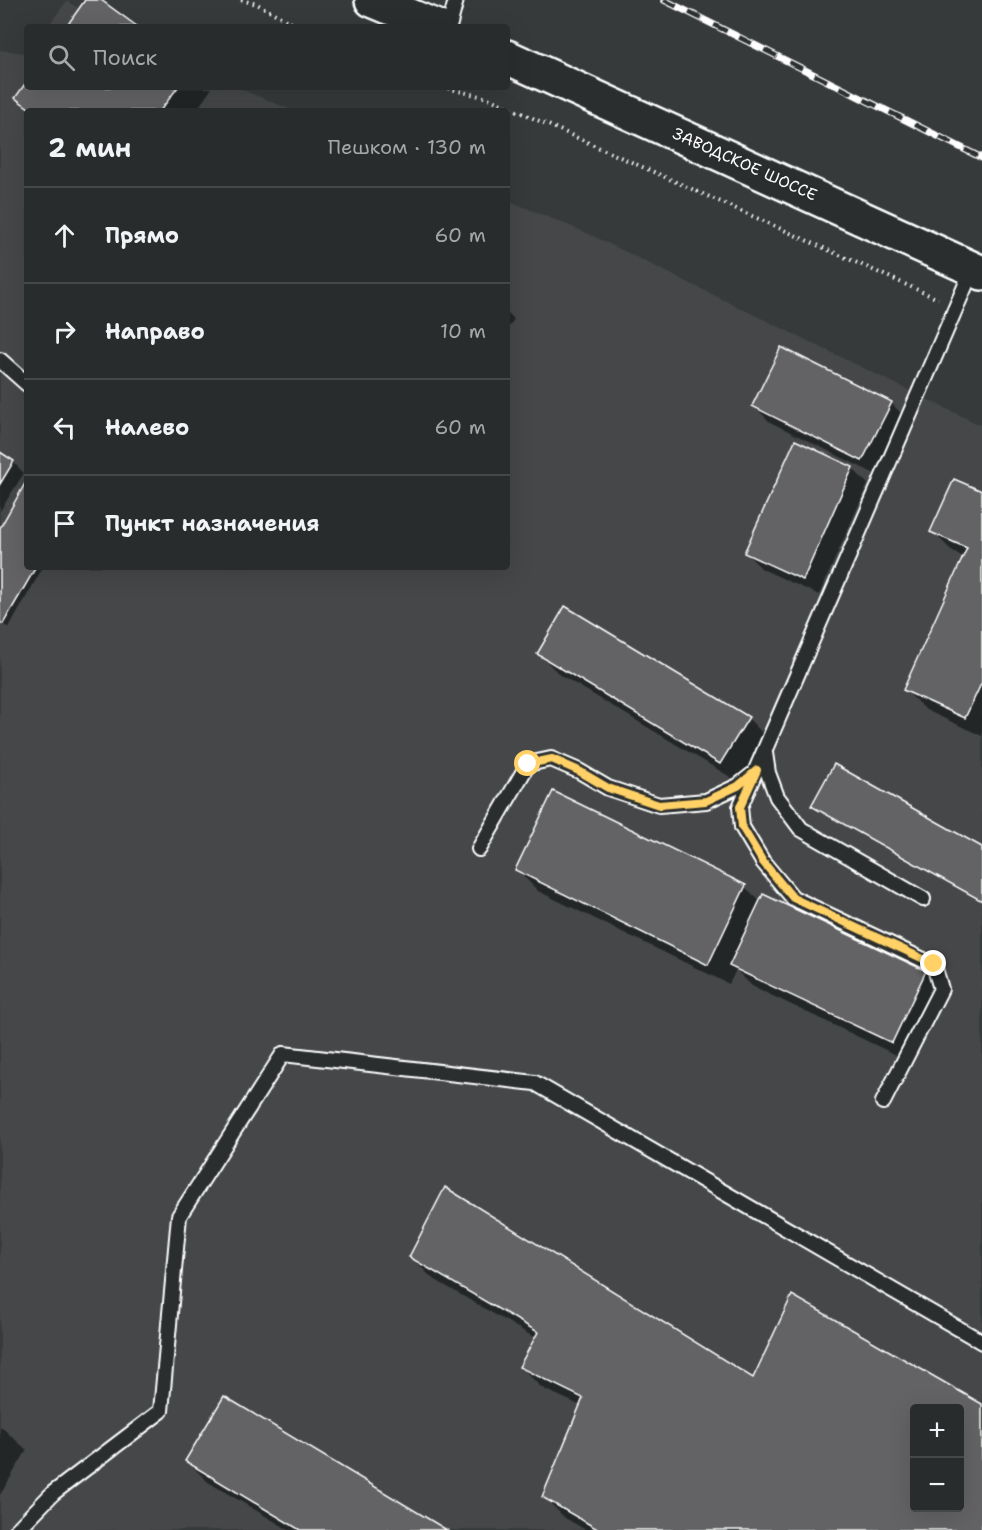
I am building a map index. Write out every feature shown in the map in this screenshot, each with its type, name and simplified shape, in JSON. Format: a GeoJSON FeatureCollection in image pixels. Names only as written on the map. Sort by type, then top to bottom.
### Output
{"type":"FeatureCollection","features":[{"type":"Feature","properties":{"kind":"main road"},"geometry":{"type":"LineString","coordinates":[[372,0],[430,24]]}},
{"type":"Feature","properties":{"kind":"main road","name":"ЗАВОДСКОЕ ШОССЕ"},"geometry":{"type":"LineString","coordinates":[[510,58],[977,270]]}},
{"type":"Feature","properties":{"kind":"lane"},"geometry":{"type":"LineString","coordinates":[[450,24],[456,0]]}},
{"type":"Feature","properties":{"kind":"lane"},"geometry":{"type":"LineString","coordinates":[[883,1102],[941,989],[934,964],[793,898],[763,862],[742,827],[740,807],[956,308],[977,270]]}},
{"type":"Feature","properties":{"kind":"lane"},"geometry":{"type":"LineString","coordinates":[[0,360],[24,381]]}},
{"type":"Feature","properties":{"kind":"lane"},"geometry":{"type":"LineString","coordinates":[[765,751],[768,773],[777,797],[801,829],[923,899]]}},
{"type":"Feature","properties":{"kind":"lane"},"geometry":{"type":"LineString","coordinates":[[479,849],[528,764],[552,759],[608,788],[659,805],[706,801],[738,786],[757,770]]}},
{"type":"Feature","properties":{"kind":"lane"},"geometry":{"type":"LineString","coordinates":[[16,1530],[53,1493],[161,1411],[179,1216],[283,1054],[535,1083],[982,1342]]}},
{"type":"Feature","properties":{"kind":"path"},"geometry":{"type":"LineString","coordinates":[[242,0],[257,4],[294,24]]}},
{"type":"Feature","properties":{"kind":"path"},"geometry":{"type":"LineString","coordinates":[[455,90],[488,98],[956,308]]}},
{"type":"Feature","properties":{"kind":"shaded area"},"geometry":{"type":"Polygon","coordinates":[[[67,1],[103,24],[49,24],[67,1]]]}},
{"type":"Feature","properties":{"kind":"shaded area"},"geometry":{"type":"Polygon","coordinates":[[[0,50],[24,53],[24,90],[243,90],[287,108],[24,108],[24,570],[510,570],[510,201],[589,234],[982,426],[982,1530],[0,1530],[0,50]]]}},
{"type":"Feature","properties":{"kind":"building"},"geometry":{"type":"Polygon","coordinates":[[[85,0],[101,0],[134,24],[68,24],[85,0]]]}},
{"type":"Feature","properties":{"kind":"building"},"geometry":{"type":"Polygon","coordinates":[[[24,85],[24,90],[176,90],[162,108],[29,108],[15,98],[24,85]]]}},
{"type":"Feature","properties":{"kind":"building"},"geometry":{"type":"Polygon","coordinates":[[[781,347],[892,402],[862,461],[752,406],[781,347]]]}},
{"type":"Feature","properties":{"kind":"building"},"geometry":{"type":"Polygon","coordinates":[[[795,440],[853,467],[803,580],[744,553],[795,440]]]}},
{"type":"Feature","properties":{"kind":"building"},"geometry":{"type":"Polygon","coordinates":[[[0,452],[14,461],[0,484],[0,452]]]}},
{"type":"Feature","properties":{"kind":"building"},"geometry":{"type":"Polygon","coordinates":[[[954,479],[982,491],[982,682],[965,718],[903,690],[967,548],[930,532],[954,479]]]}},
{"type":"Feature","properties":{"kind":"building"},"geometry":{"type":"Polygon","coordinates":[[[24,485],[24,570],[34,570],[3,624],[0,622],[0,528],[24,485]]]}},
{"type":"Feature","properties":{"kind":"building"},"geometry":{"type":"Polygon","coordinates":[[[565,606],[749,717],[720,764],[537,654],[565,606]]]}},
{"type":"Feature","properties":{"kind":"building"},"geometry":{"type":"Polygon","coordinates":[[[834,764],[982,847],[982,901],[811,806],[834,764]]]}},
{"type":"Feature","properties":{"kind":"building"},"geometry":{"type":"Polygon","coordinates":[[[553,791],[746,885],[708,965],[515,870],[553,791]]]}},
{"type":"Feature","properties":{"kind":"building"},"geometry":{"type":"Polygon","coordinates":[[[763,894],[926,971],[892,1043],[729,966],[763,894]]]}},
{"type":"Feature","properties":{"kind":"building"},"geometry":{"type":"Polygon","coordinates":[[[445,1187],[753,1378],[792,1295],[982,1404],[982,1530],[599,1530],[542,1497],[583,1398],[519,1367],[538,1332],[409,1257],[445,1187]]]}},
{"type":"Feature","properties":{"kind":"building"},"geometry":{"type":"Polygon","coordinates":[[[224,1396],[447,1530],[300,1530],[185,1461],[224,1396]]]}},
{"type":"Feature","properties":{"kind":"railway"},"geometry":{"type":"LineString","coordinates":[[664,0],[982,158]]}},
{"type":"Feature","properties":{"kind":"route"},"geometry":{"type":"LineString","coordinates":[[528,764],[552,759],[608,788],[659,805],[706,801],[738,786],[757,770],[740,807],[742,827],[763,862],[793,898],[934,964]]}}]}
